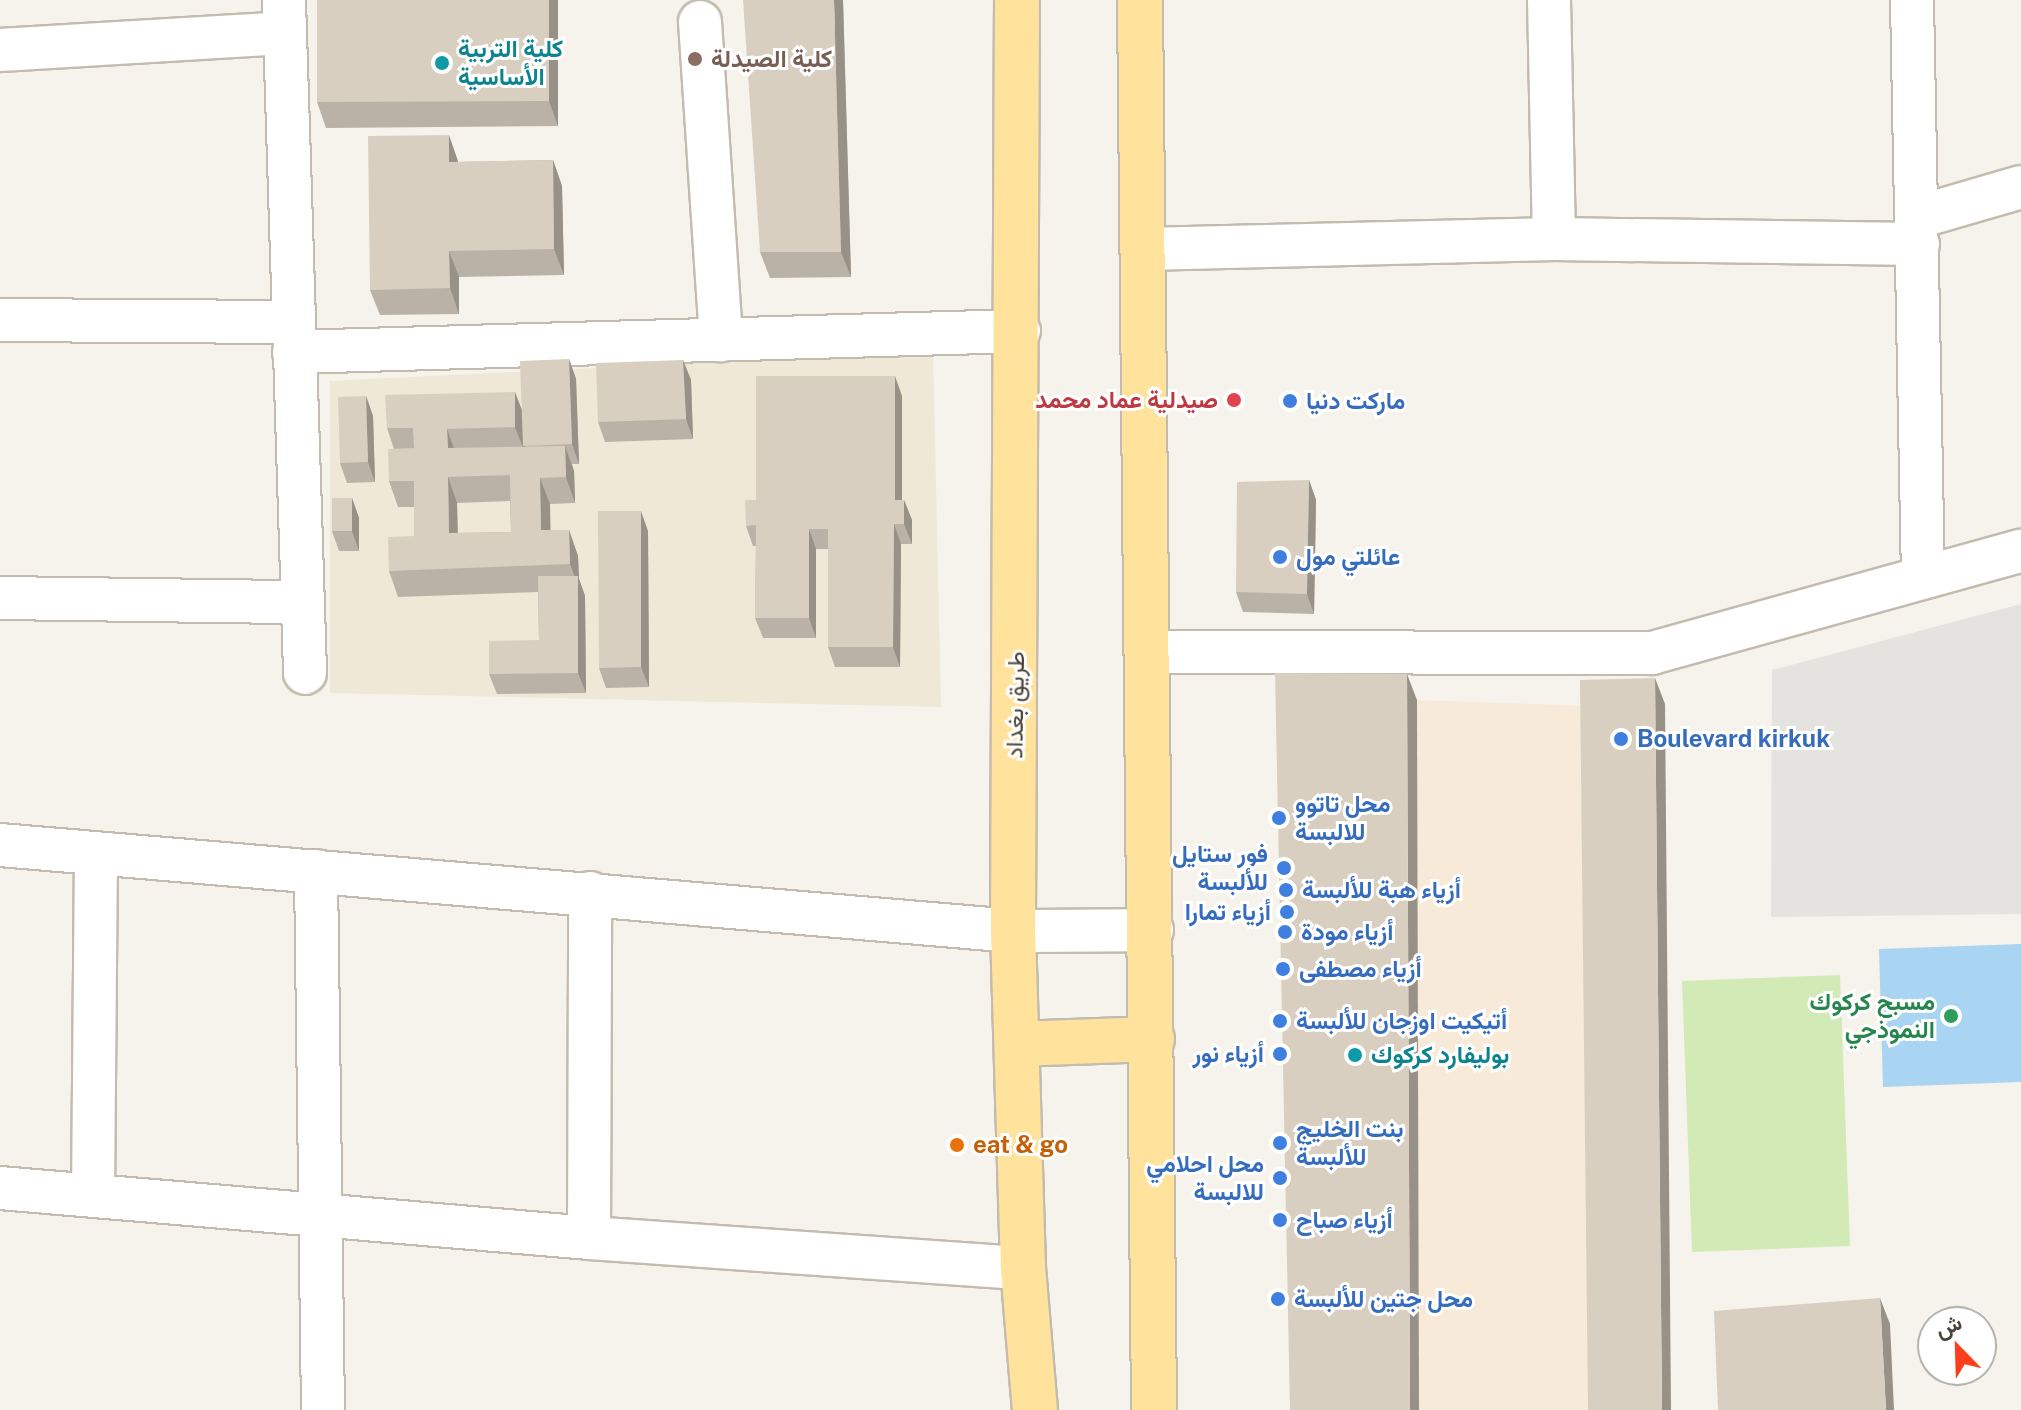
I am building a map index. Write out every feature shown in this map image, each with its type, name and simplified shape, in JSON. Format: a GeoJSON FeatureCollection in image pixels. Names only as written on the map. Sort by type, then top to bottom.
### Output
{"type":"FeatureCollection","features":[{"type":"Feature","properties":{"kind":"main road","name":"طريق بغداد"},"geometry":{"type":"LineString","coordinates":[[1017,0],[1019,331],[1013,931],[1023,1268],[1035,1410]]}},
{"type":"Feature","properties":{"kind":"main road"},"geometry":{"type":"LineString","coordinates":[[1140,0],[1150,652],[1154,1410]]}},
{"type":"Feature","properties":{"kind":"main road"},"geometry":{"type":"LineString","coordinates":[[1017,1044],[1152,1039]]}},
{"type":"Feature","properties":{"kind":"street"},"geometry":{"type":"LineString","coordinates":[[1549,0],[1554,239]]}},
{"type":"Feature","properties":{"kind":"street"},"geometry":{"type":"LineString","coordinates":[[1912,0],[1923,577]]}},
{"type":"Feature","properties":{"kind":"street"},"geometry":{"type":"LineString","coordinates":[[0,50],[284,16],[305,673]]}},
{"type":"Feature","properties":{"kind":"street"},"geometry":{"type":"LineString","coordinates":[[700,22],[721,340]]}},
{"type":"Feature","properties":{"kind":"street"},"geometry":{"type":"LineString","coordinates":[[1145,249],[1918,230],[2021,187]]}},
{"type":"Feature","properties":{"kind":"street"},"geometry":{"type":"LineString","coordinates":[[0,320],[294,337],[721,340],[1019,331]]}},
{"type":"Feature","properties":{"kind":"street"},"geometry":{"type":"LineString","coordinates":[[1150,652],[1652,653],[2021,551]]}},
{"type":"Feature","properties":{"kind":"street"},"geometry":{"type":"LineString","coordinates":[[0,598],[303,602]]}},
{"type":"Feature","properties":{"kind":"street"},"geometry":{"type":"LineString","coordinates":[[0,845],[1013,931],[1152,930]]}},
{"type":"Feature","properties":{"kind":"street"},"geometry":{"type":"LineString","coordinates":[[93,1196],[96,853]]}},
{"type":"Feature","properties":{"kind":"street"},"geometry":{"type":"LineString","coordinates":[[316,871],[323,1410]]}},
{"type":"Feature","properties":{"kind":"street"},"geometry":{"type":"LineString","coordinates":[[589,1238],[590,893]]}},
{"type":"Feature","properties":{"kind":"street"},"geometry":{"type":"LineString","coordinates":[[0,1188],[589,1238],[1023,1268]]}},
{"type":"Feature","properties":{"kind":"shaded area"},"geometry":{"type":"Polygon","coordinates":[[[933,351],[941,707],[330,693],[330,381],[933,351]]]}},
{"type":"Feature","properties":{"kind":"shaded area"},"geometry":{"type":"Polygon","coordinates":[[[2021,604],[2021,914],[1771,917],[1772,670],[2021,604]]]}},
{"type":"Feature","properties":{"kind":"shaded area"},"geometry":{"type":"Polygon","coordinates":[[[1417,700],[1589,706],[1597,1410],[1419,1410],[1417,700]]]}},
{"type":"Feature","properties":{"kind":"green space"},"geometry":{"type":"Polygon","coordinates":[[[1840,975],[1850,1246],[1692,1252],[1682,981],[1840,975]]]}},
{"type":"Feature","properties":{"kind":"water","name":"مسبح كركوك النموذجي"},"geometry":{"type":"Polygon","coordinates":[[[2021,944],[2021,1082],[1883,1087],[1879,949],[2021,944]]]}},
{"type":"Feature","properties":{"kind":"building","name":"كلية التربية الأساسية"},"geometry":{"type":"Polygon","coordinates":[[[317,0],[549,0],[549,101],[317,102],[317,0]]]}},
{"type":"Feature","properties":{"kind":"building"},"geometry":{"type":"Polygon","coordinates":[[[743,0],[834,0],[841,252],[760,252],[743,0]]]}},
{"type":"Feature","properties":{"kind":"building"},"geometry":{"type":"Polygon","coordinates":[[[449,135],[449,162],[553,160],[554,249],[449,251],[450,288],[370,290],[368,136],[449,135]]]}},
{"type":"Feature","properties":{"kind":"building"},"geometry":{"type":"Polygon","coordinates":[[[569,359],[572,444],[523,446],[520,361],[569,359]]]}},
{"type":"Feature","properties":{"kind":"building"},"geometry":{"type":"Polygon","coordinates":[[[683,360],[686,419],[598,422],[596,363],[683,360]]]}},
{"type":"Feature","properties":{"kind":"building"},"geometry":{"type":"Polygon","coordinates":[[[756,376],[895,376],[895,500],[904,500],[904,524],[894,524],[893,647],[828,647],[828,529],[809,529],[809,618],[755,618],[756,525],[746,526],[745,500],[756,500],[756,376]]]}},
{"type":"Feature","properties":{"kind":"building"},"geometry":{"type":"Polygon","coordinates":[[[515,392],[515,427],[447,429],[448,448],[565,446],[566,477],[540,478],[541,530],[569,530],[570,564],[389,571],[388,537],[414,536],[414,481],[389,481],[388,449],[414,448],[413,428],[387,428],[385,395],[515,392]],[[510,475],[448,477],[449,533],[511,532],[510,475]]]}},
{"type":"Feature","properties":{"kind":"building"},"geometry":{"type":"Polygon","coordinates":[[[366,396],[368,462],[340,463],[338,397],[366,396]]]}},
{"type":"Feature","properties":{"kind":"building","name":"عائلتي مول"},"geometry":{"type":"Polygon","coordinates":[[[1309,480],[1307,594],[1236,592],[1237,482],[1309,480]]]}},
{"type":"Feature","properties":{"kind":"building"},"geometry":{"type":"Polygon","coordinates":[[[332,498],[352,498],[352,531],[332,531],[332,498]]]}},
{"type":"Feature","properties":{"kind":"building"},"geometry":{"type":"Polygon","coordinates":[[[598,511],[641,511],[641,667],[599,668],[598,511]]]}},
{"type":"Feature","properties":{"kind":"building"},"geometry":{"type":"Polygon","coordinates":[[[538,576],[578,576],[578,673],[489,674],[489,641],[539,640],[538,576]]]}},
{"type":"Feature","properties":{"kind":"building","name":"بوليفارد كركوك"},"geometry":{"type":"Polygon","coordinates":[[[1275,673],[1407,674],[1410,1410],[1290,1410],[1275,673]]]}},
{"type":"Feature","properties":{"kind":"building"},"geometry":{"type":"Polygon","coordinates":[[[1655,678],[1662,1410],[1588,1410],[1580,680],[1655,678]]]}},
{"type":"Feature","properties":{"kind":"building"},"geometry":{"type":"Polygon","coordinates":[[[1880,1298],[1886,1410],[1718,1410],[1714,1311],[1880,1298]]]}},
{"type":"Feature","properties":{"kind":"place","name":"كلية الصيدلة"},"geometry":{"type":"Point","coordinates":[695,59]}},
{"type":"Feature","properties":{"kind":"place","name":"كلية التربية الأساسية"},"geometry":{"type":"Point","coordinates":[442,63]}},
{"type":"Feature","properties":{"kind":"place","name":"صيدلية عماد محمد"},"geometry":{"type":"Point","coordinates":[1234,400]}},
{"type":"Feature","properties":{"kind":"place","name":"ماركت دنيا"},"geometry":{"type":"Point","coordinates":[1290,401]}},
{"type":"Feature","properties":{"kind":"place","name":"عائلتي مول"},"geometry":{"type":"Point","coordinates":[1280,557]}},
{"type":"Feature","properties":{"kind":"place","name":"Boulevard kirkuk"},"geometry":{"type":"Point","coordinates":[1621,739]}},
{"type":"Feature","properties":{"kind":"place","name":"محل تاتوو للالبسة"},"geometry":{"type":"Point","coordinates":[1279,818]}},
{"type":"Feature","properties":{"kind":"place","name":"فور ستايل للألبسة"},"geometry":{"type":"Point","coordinates":[1284,868]}},
{"type":"Feature","properties":{"kind":"place","name":"أزياء هبة للألبسة"},"geometry":{"type":"Point","coordinates":[1286,890]}},
{"type":"Feature","properties":{"kind":"place","name":"أزياء تمارا"},"geometry":{"type":"Point","coordinates":[1287,912]}},
{"type":"Feature","properties":{"kind":"place","name":"أزياء مودة"},"geometry":{"type":"Point","coordinates":[1285,932]}},
{"type":"Feature","properties":{"kind":"place","name":"أزياء مصطفى"},"geometry":{"type":"Point","coordinates":[1283,969]}},
{"type":"Feature","properties":{"kind":"place","name":"مسبح كركوك النموذجي"},"geometry":{"type":"Point","coordinates":[1951,1016]}},
{"type":"Feature","properties":{"kind":"place","name":"أتيكيت اوزجان للألبسة"},"geometry":{"type":"Point","coordinates":[1280,1021]}},
{"type":"Feature","properties":{"kind":"place","name":"أزياء نور"},"geometry":{"type":"Point","coordinates":[1280,1054]}},
{"type":"Feature","properties":{"kind":"place","name":"بوليفارد كركوك"},"geometry":{"type":"Point","coordinates":[1355,1055]}},
{"type":"Feature","properties":{"kind":"place","name":"بنت الخليج للألبسة"},"geometry":{"type":"Point","coordinates":[1280,1143]}},
{"type":"Feature","properties":{"kind":"place","name":"eat & go"},"geometry":{"type":"Point","coordinates":[957,1145]}},
{"type":"Feature","properties":{"kind":"place","name":"محل احلامي للالبسة"},"geometry":{"type":"Point","coordinates":[1280,1178]}},
{"type":"Feature","properties":{"kind":"place","name":"أزياء صباح"},"geometry":{"type":"Point","coordinates":[1280,1220]}},
{"type":"Feature","properties":{"kind":"place","name":"محل جتين للألبسة"},"geometry":{"type":"Point","coordinates":[1278,1299]}}]}
